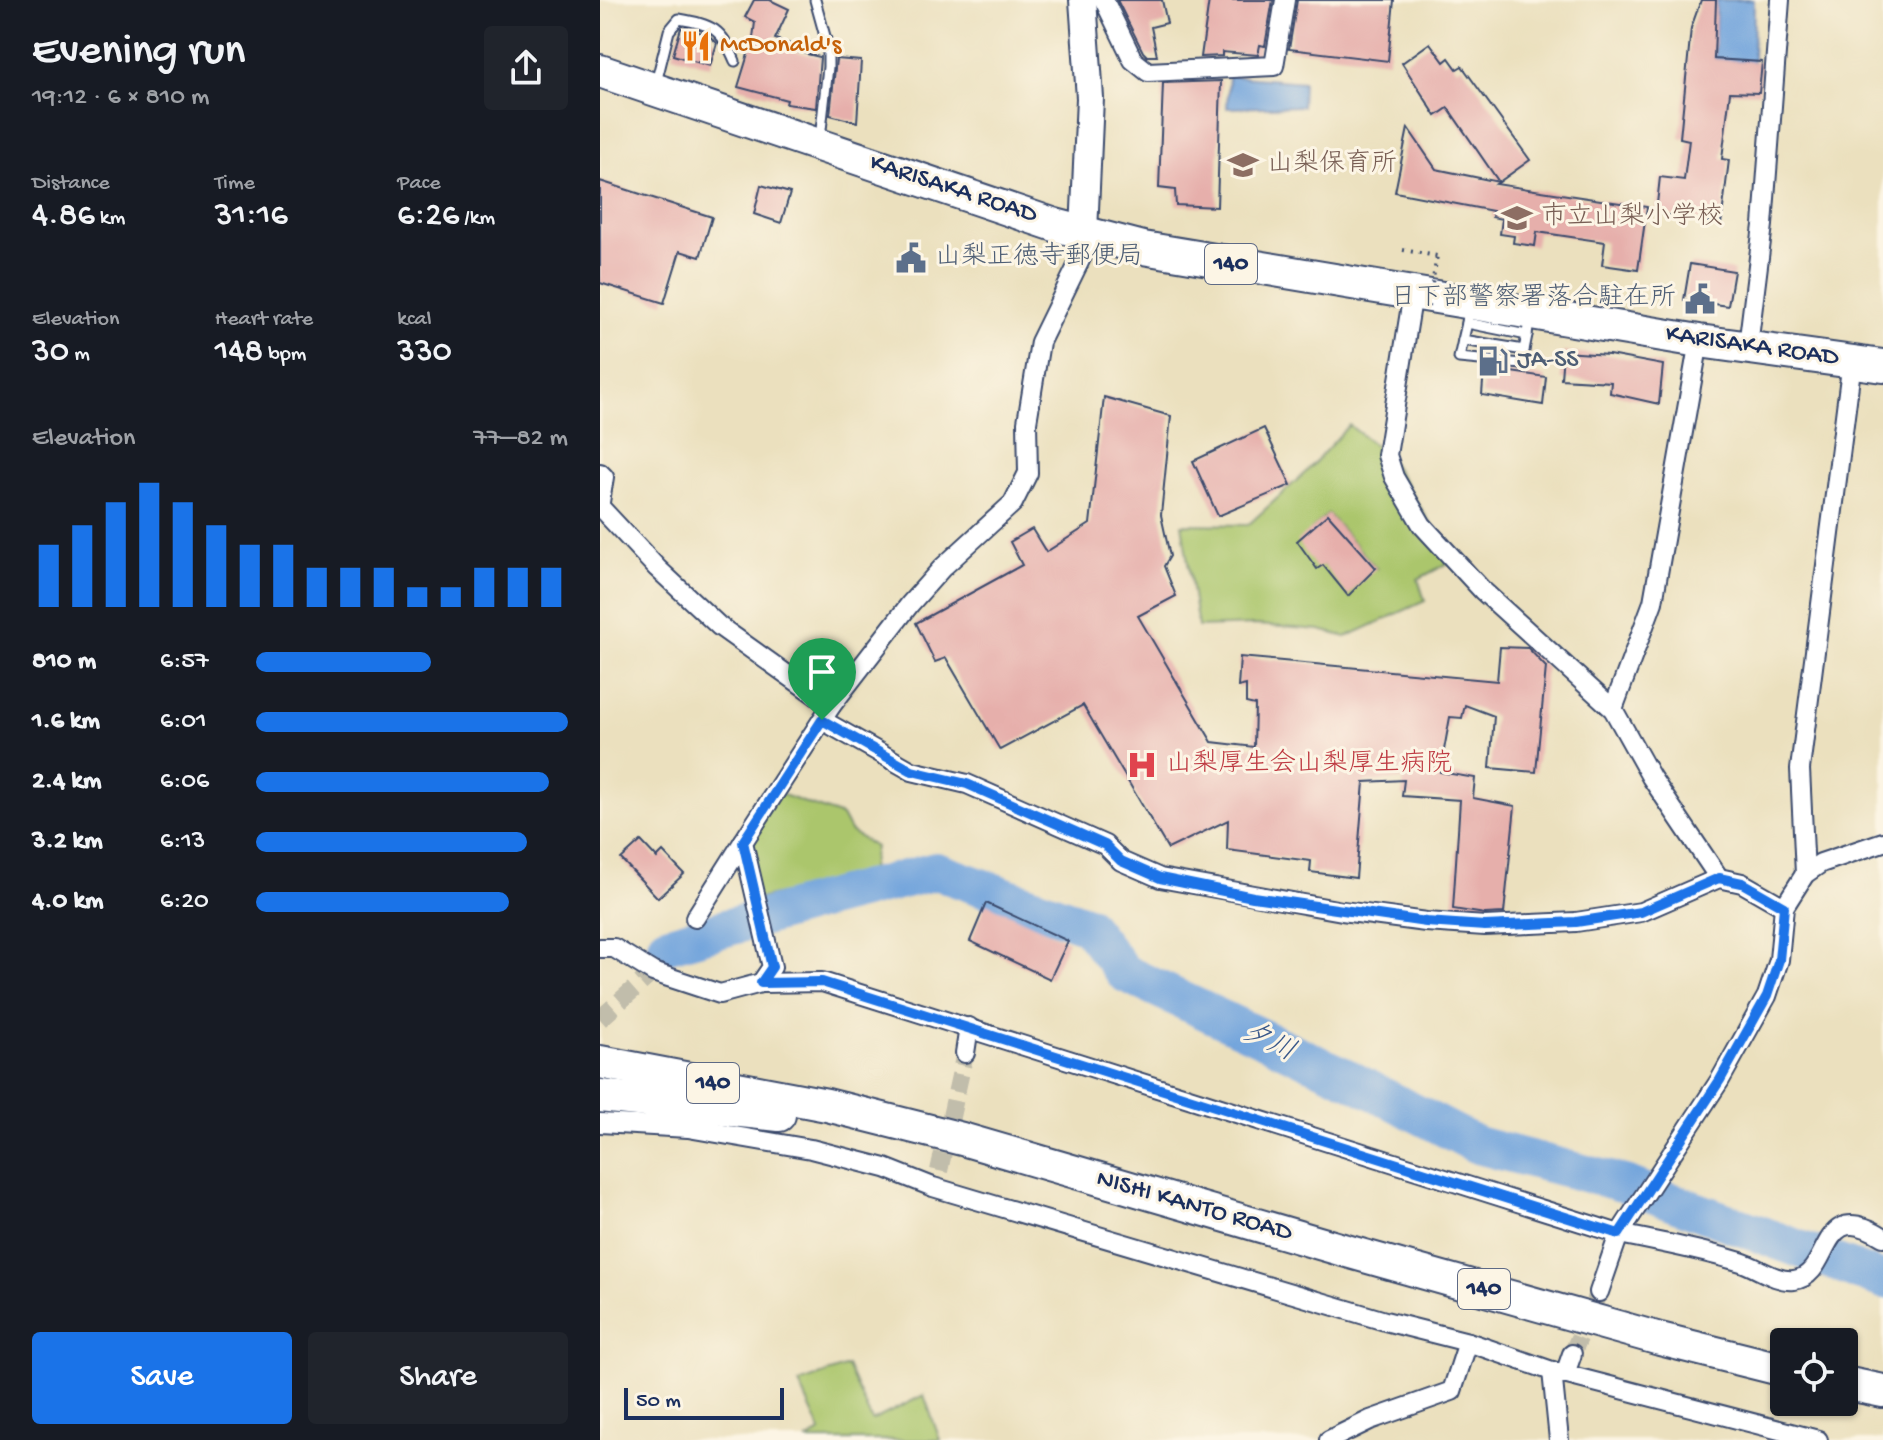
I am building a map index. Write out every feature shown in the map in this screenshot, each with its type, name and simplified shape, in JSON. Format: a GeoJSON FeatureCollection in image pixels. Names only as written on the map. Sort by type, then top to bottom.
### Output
{"type":"FeatureCollection","features":[{"type":"Feature","properties":{"kind":"highway","name":"KARISAKA ROAD"},"geometry":{"type":"LineString","coordinates":[[600,71],[1055,225],[1143,248],[1528,323],[1748,346],[1867,363]]}},
{"type":"Feature","properties":{"kind":"highway"},"geometry":{"type":"LineString","coordinates":[[600,1041],[827,1105]]}},
{"type":"Feature","properties":{"kind":"highway","name":"NISHI KANTO ROAD"},"geometry":{"type":"LineString","coordinates":[[600,1062],[827,1105],[962,1139],[1660,1339],[1770,1366]]}},
{"type":"Feature","properties":{"kind":"highway"},"geometry":{"type":"LineString","coordinates":[[600,1096],[799,1117],[1185,1204]]}},
{"type":"Feature","properties":{"kind":"highway"},"geometry":{"type":"LineString","coordinates":[[1858,1386],[1883,1391]]}},
{"type":"Feature","properties":{"kind":"street"},"geometry":{"type":"LineString","coordinates":[[695,918],[827,713],[910,604],[942,568],[1013,503],[1028,473],[1027,422],[1040,342],[1083,254],[1090,98],[1083,0]]}},
{"type":"Feature","properties":{"kind":"street"},"geometry":{"type":"LineString","coordinates":[[1104,0],[1133,60],[1148,72],[1274,66],[1285,0]]}},
{"type":"Feature","properties":{"kind":"street"},"geometry":{"type":"LineString","coordinates":[[1748,346],[1763,225],[1780,0]]}},
{"type":"Feature","properties":{"kind":"street"},"geometry":{"type":"LineString","coordinates":[[1420,300],[1387,455],[1394,477],[1422,525],[1482,590],[1613,709],[1651,777],[1719,878]]}},
{"type":"Feature","properties":{"kind":"street"},"geometry":{"type":"LineString","coordinates":[[1613,709],[1653,602],[1699,341]]}},
{"type":"Feature","properties":{"kind":"street"},"geometry":{"type":"LineString","coordinates":[[1805,874],[1800,769],[1867,363]]}},
{"type":"Feature","properties":{"kind":"street"},"geometry":{"type":"LineString","coordinates":[[600,473],[604,477],[600,504],[657,568],[719,626],[827,713],[912,771],[967,784],[1105,845],[1121,861],[1160,878],[1253,897],[1426,922],[1485,926],[1576,922],[1641,912],[1719,878],[1742,883],[1784,907]]}},
{"type":"Feature","properties":{"kind":"street"},"geometry":{"type":"LineString","coordinates":[[743,842],[772,967],[761,983]]}},
{"type":"Feature","properties":{"kind":"street"},"geometry":{"type":"LineString","coordinates":[[1599,1292],[1619,1234],[1720,1080],[1767,996],[1779,960],[1784,907],[1805,874],[1842,855],[1883,842]]}},
{"type":"Feature","properties":{"kind":"street"},"geometry":{"type":"LineString","coordinates":[[607,948],[653,972],[720,994],[761,983],[822,982],[1619,1234],[1746,1263],[1780,1278],[1794,1280],[1810,1270],[1841,1227],[1851,1223],[1865,1226],[1883,1237]]}},
{"type":"Feature","properties":{"kind":"street"},"geometry":{"type":"LineString","coordinates":[[965,1053],[969,1027]]}},
{"type":"Feature","properties":{"kind":"street"},"geometry":{"type":"LineString","coordinates":[[600,1123],[688,1128],[811,1149],[936,1179],[1385,1321],[1468,1342],[1559,1373],[1818,1440]]}},
{"type":"Feature","properties":{"kind":"street"},"geometry":{"type":"LineString","coordinates":[[1329,1440],[1370,1420],[1452,1391],[1468,1342]]}},
{"type":"Feature","properties":{"kind":"street"},"geometry":{"type":"LineString","coordinates":[[1559,1440],[1559,1373],[1572,1354]]}},
{"type":"Feature","properties":{"kind":"lane"},"geometry":{"type":"LineString","coordinates":[[815,0],[828,47],[820,146]]}},
{"type":"Feature","properties":{"kind":"lane"},"geometry":{"type":"LineString","coordinates":[[654,90],[669,31],[679,19],[711,24],[727,43],[735,61]]}},
{"type":"Feature","properties":{"kind":"lane"},"geometry":{"type":"LineString","coordinates":[[1468,312],[1459,358],[1522,364],[1528,323]]}},
{"type":"Feature","properties":{"kind":"lane"},"geometry":{"type":"LineString","coordinates":[[1463,340],[1524,350]]}},
{"type":"Feature","properties":{"kind":"path"},"geometry":{"type":"LineString","coordinates":[[1403,250],[1437,256],[1420,300]]}},
{"type":"Feature","properties":{"kind":"green space"},"geometry":{"type":"Polygon","coordinates":[[[1349,425],[1387,455],[1454,560],[1418,579],[1425,601],[1346,637],[1320,630],[1257,625],[1198,627],[1182,524],[1248,525],[1307,471],[1349,425]],[[1328,514],[1307,534],[1323,565],[1376,568],[1328,514]]]}},
{"type":"Feature","properties":{"kind":"green space"},"geometry":{"type":"Polygon","coordinates":[[[775,792],[842,816],[850,831],[875,847],[870,874],[757,899],[743,842],[775,792]]]}},
{"type":"Feature","properties":{"kind":"green space"},"geometry":{"type":"Polygon","coordinates":[[[847,1366],[872,1421],[924,1395],[940,1440],[806,1440],[821,1432],[799,1383],[847,1366]]]}},
{"type":"Feature","properties":{"kind":"water"},"geometry":{"type":"Polygon","coordinates":[[[1716,0],[1754,0],[1753,62],[1714,59],[1716,0]]]}},
{"type":"Feature","properties":{"kind":"water"},"geometry":{"type":"Polygon","coordinates":[[[1229,76],[1303,82],[1302,106],[1227,108],[1229,76]]]}},
{"type":"Feature","properties":{"kind":"building"},"geometry":{"type":"Polygon","coordinates":[[[754,0],[770,0],[789,9],[775,39],[790,44],[789,50],[820,57],[816,108],[786,104],[787,100],[738,87],[753,38],[755,22],[745,17],[754,0]]]}},
{"type":"Feature","properties":{"kind":"building"},"geometry":{"type":"Polygon","coordinates":[[[1117,0],[1162,0],[1167,23],[1151,27],[1157,56],[1147,56],[1143,52],[1117,0]]]}},
{"type":"Feature","properties":{"kind":"building"},"geometry":{"type":"Polygon","coordinates":[[[1209,0],[1273,0],[1265,46],[1260,45],[1258,55],[1222,52],[1222,56],[1201,57],[1209,0]]]}},
{"type":"Feature","properties":{"kind":"building"},"geometry":{"type":"Polygon","coordinates":[[[1297,0],[1394,0],[1388,61],[1289,49],[1297,0]]]}},
{"type":"Feature","properties":{"kind":"building"},"geometry":{"type":"Polygon","coordinates":[[[1701,0],[1716,0],[1714,59],[1762,62],[1759,93],[1730,92],[1722,159],[1729,160],[1721,224],[1656,213],[1660,177],[1684,180],[1689,140],[1680,138],[1691,28],[1701,0]]]}},
{"type":"Feature","properties":{"kind":"building","name":"McDonald's"},"geometry":{"type":"Polygon","coordinates":[[[681,28],[707,34],[717,43],[710,66],[673,55],[681,28]]]}},
{"type":"Feature","properties":{"kind":"building"},"geometry":{"type":"Polygon","coordinates":[[[1430,43],[1444,62],[1449,58],[1457,69],[1462,66],[1530,160],[1499,182],[1448,108],[1436,116],[1402,63],[1430,43]]]}},
{"type":"Feature","properties":{"kind":"building"},"geometry":{"type":"Polygon","coordinates":[[[836,59],[861,61],[857,122],[830,115],[836,59]]]}},
{"type":"Feature","properties":{"kind":"building"},"geometry":{"type":"Polygon","coordinates":[[[1221,81],[1217,207],[1176,205],[1175,190],[1159,188],[1163,83],[1221,81]]]}},
{"type":"Feature","properties":{"kind":"building"},"geometry":{"type":"Polygon","coordinates":[[[1408,128],[1436,169],[1499,182],[1496,184],[1647,207],[1638,270],[1602,265],[1605,242],[1537,232],[1535,246],[1513,243],[1514,236],[1500,234],[1502,219],[1492,217],[1493,211],[1395,192],[1408,128]]]}},
{"type":"Feature","properties":{"kind":"building"},"geometry":{"type":"Polygon","coordinates":[[[600,181],[712,217],[700,257],[680,251],[664,303],[600,283],[600,181]]]}},
{"type":"Feature","properties":{"kind":"building"},"geometry":{"type":"Polygon","coordinates":[[[761,185],[790,193],[781,223],[754,214],[761,185]]]}},
{"type":"Feature","properties":{"kind":"building"},"geometry":{"type":"Polygon","coordinates":[[[1690,264],[1734,271],[1728,306],[1684,300],[1690,264]]]}},
{"type":"Feature","properties":{"kind":"building"},"geometry":{"type":"Polygon","coordinates":[[[1563,352],[1609,355],[1663,365],[1659,404],[1610,393],[1611,382],[1561,379],[1563,352]]]}},
{"type":"Feature","properties":{"kind":"building"},"geometry":{"type":"Polygon","coordinates":[[[1484,368],[1546,377],[1543,405],[1482,395],[1484,368]]]}},
{"type":"Feature","properties":{"kind":"building"},"geometry":{"type":"Polygon","coordinates":[[[1104,397],[1171,416],[1161,515],[1170,556],[1164,566],[1176,596],[1138,616],[1212,742],[1254,747],[1255,705],[1246,703],[1246,685],[1238,687],[1240,657],[1497,681],[1500,647],[1528,648],[1546,667],[1536,772],[1490,768],[1494,716],[1465,705],[1462,718],[1450,717],[1440,772],[1475,778],[1473,798],[1515,806],[1504,913],[1485,914],[1453,909],[1460,800],[1402,796],[1404,780],[1364,782],[1356,878],[1310,872],[1311,861],[1227,850],[1228,820],[1168,849],[1083,705],[1000,750],[946,658],[935,662],[916,623],[1022,565],[1010,542],[1032,529],[1046,552],[1090,524],[1104,397]]]}},
{"type":"Feature","properties":{"kind":"building"},"geometry":{"type":"Polygon","coordinates":[[[1264,428],[1291,485],[1218,516],[1193,461],[1264,428]]]}},
{"type":"Feature","properties":{"kind":"building"},"geometry":{"type":"Polygon","coordinates":[[[1328,514],[1376,568],[1348,596],[1323,565],[1317,569],[1297,541],[1328,514]]]}},
{"type":"Feature","properties":{"kind":"building"},"geometry":{"type":"Polygon","coordinates":[[[641,841],[657,858],[663,852],[684,874],[658,898],[621,859],[641,841]]]}},
{"type":"Feature","properties":{"kind":"building"},"geometry":{"type":"Polygon","coordinates":[[[986,903],[1068,941],[1050,979],[970,941],[986,903]]]}},
{"type":"Feature","properties":{"kind":"waterway","name":"夕川"},"geometry":{"type":"LineString","coordinates":[[666,945],[936,871],[1087,925],[1124,973],[1350,1079],[1477,1145],[1625,1184],[1883,1280]]}},
{"type":"Feature","properties":{"kind":"tunnel"},"geometry":{"type":"LineString","coordinates":[[600,1019],[653,972]]}},
{"type":"Feature","properties":{"kind":"tunnel"},"geometry":{"type":"LineString","coordinates":[[939,1171],[965,1053]]}},
{"type":"Feature","properties":{"kind":"tunnel"},"geometry":{"type":"LineString","coordinates":[[1572,1354],[1599,1292]]}},
{"type":"Feature","properties":{"kind":"place","name":"McDonald's"},"geometry":{"type":"Point","coordinates":[696,46]}},
{"type":"Feature","properties":{"kind":"place","name":"山梨保育所"},"geometry":{"type":"Point","coordinates":[1243,165]}},
{"type":"Feature","properties":{"kind":"place","name":"市立山梨小学校"},"geometry":{"type":"Point","coordinates":[1517,218]}},
{"type":"Feature","properties":{"kind":"place","name":"山梨正徳寺郵便局"},"geometry":{"type":"Point","coordinates":[911,258]}},
{"type":"Feature","properties":{"kind":"place","name":"日下部警察署落合駐在所"},"geometry":{"type":"Point","coordinates":[1700,299]}},
{"type":"Feature","properties":{"kind":"place","name":"JA-SS"},"geometry":{"type":"Point","coordinates":[1493,361]}},
{"type":"Feature","properties":{"kind":"place","name":"山梨厚生会山梨厚生病院"},"geometry":{"type":"Point","coordinates":[1142,765]}},
{"type":"Feature","properties":{"kind":"route"},"geometry":{"type":"LineString","coordinates":[[822,720],[912,771],[967,784],[1105,845],[1121,861],[1160,878],[1342,911],[1485,926],[1576,922],[1641,912],[1719,878],[1742,883],[1784,907],[1779,960],[1767,996],[1720,1080],[1619,1234],[822,982],[761,983],[772,967],[743,842],[822,720]]}}]}
